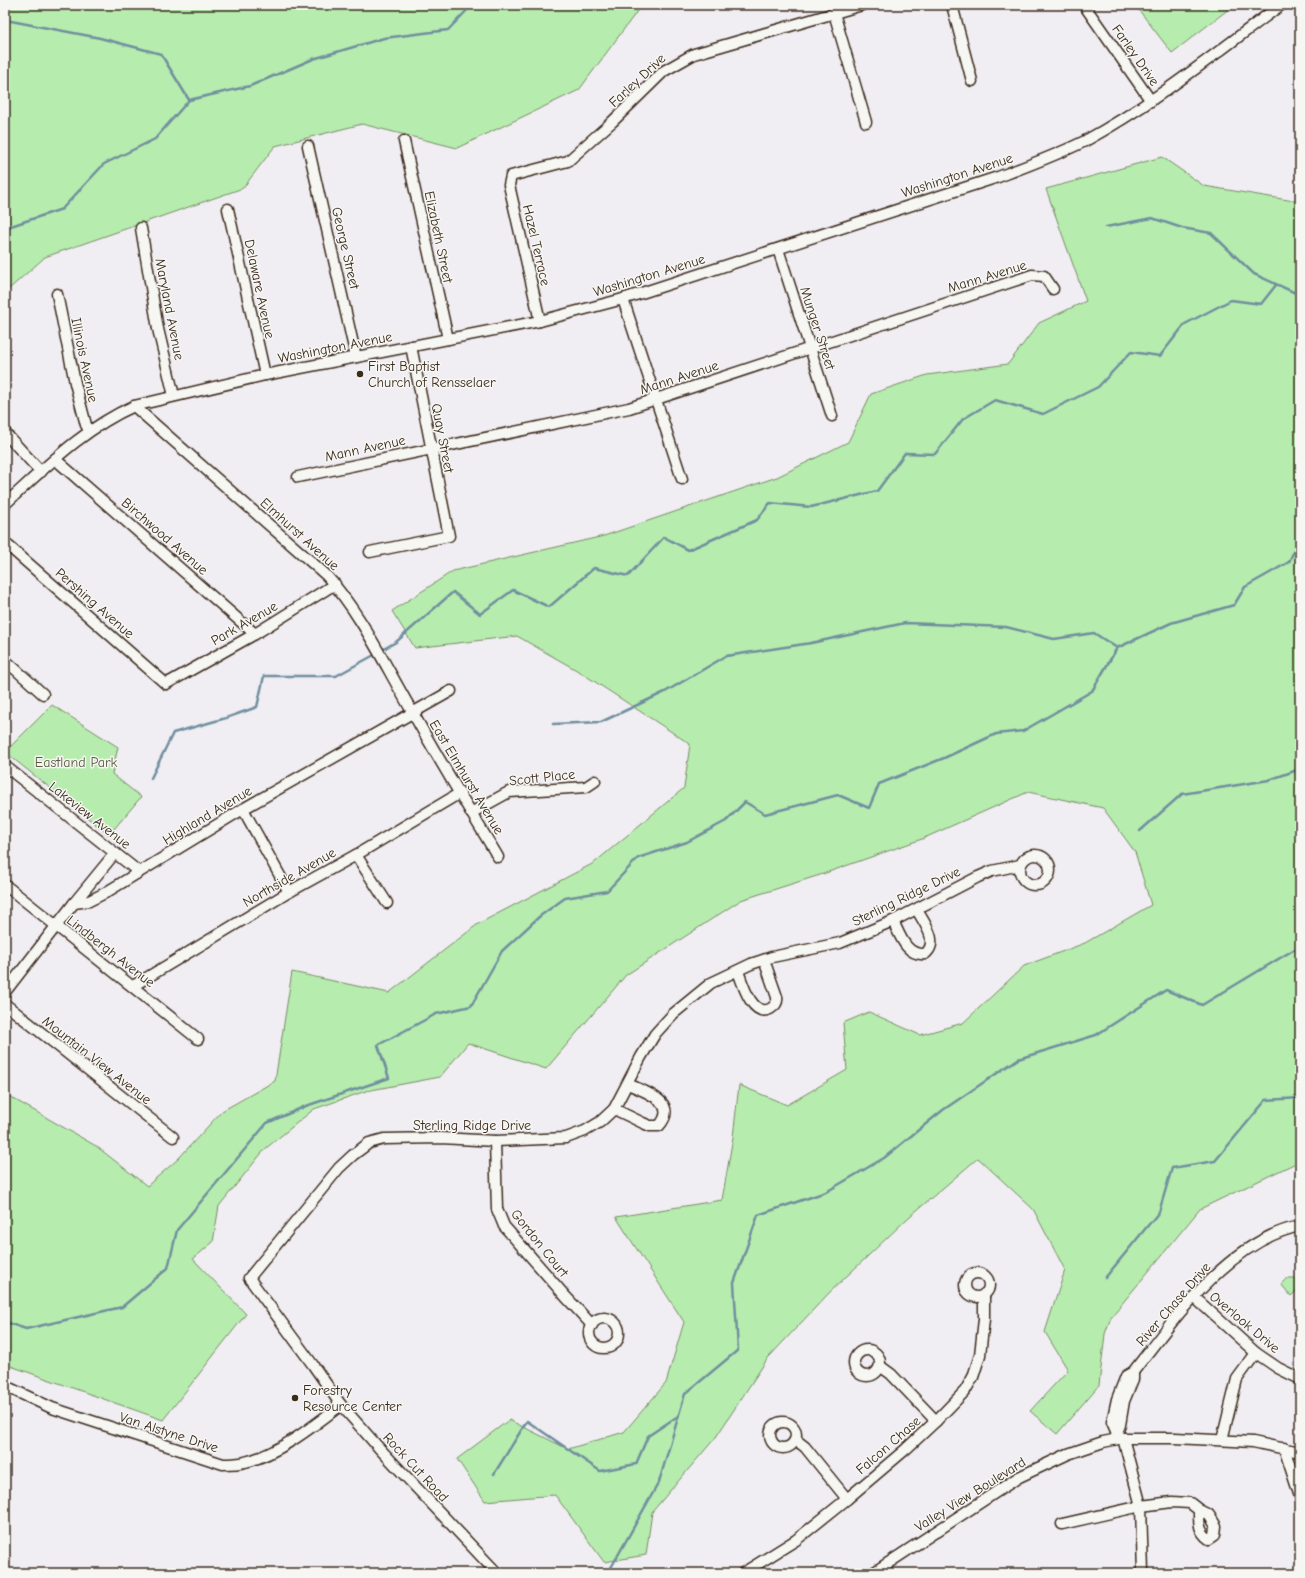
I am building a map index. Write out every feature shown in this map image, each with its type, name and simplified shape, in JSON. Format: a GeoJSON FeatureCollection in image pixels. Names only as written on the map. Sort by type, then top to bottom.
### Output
{"type":"FeatureCollection","features":[{"type":"Feature","properties":{"kind":"street","name":"Farley Drive"},"geometry":{"type":"LineString","coordinates":[[511,176],[568,160],[612,122],[664,70],[694,54],[862,5]]}},
{"type":"Feature","properties":{"kind":"street"},"geometry":{"type":"LineString","coordinates":[[952,5],[972,81]]}},
{"type":"Feature","properties":{"kind":"street","name":"Farley Drive"},"geometry":{"type":"LineString","coordinates":[[1084,5],[1151,101]]}},
{"type":"Feature","properties":{"kind":"street","name":"Washington Avenue"},"geometry":{"type":"LineString","coordinates":[[5,504],[89,430],[120,412],[134,406],[265,375],[540,321],[623,299],[1033,164],[1083,142],[1151,101],[1281,5]]}},
{"type":"Feature","properties":{"kind":"street"},"geometry":{"type":"LineString","coordinates":[[834,13],[866,122]]}},
{"type":"Feature","properties":{"kind":"street","name":"Elizabeth Street"},"geometry":{"type":"LineString","coordinates":[[404,141],[448,339]]}},
{"type":"Feature","properties":{"kind":"street","name":"George Street"},"geometry":{"type":"LineString","coordinates":[[308,146],[356,357]]}},
{"type":"Feature","properties":{"kind":"street","name":"Hazel Terrace"},"geometry":{"type":"LineString","coordinates":[[511,176],[509,179],[509,185],[540,321]]}},
{"type":"Feature","properties":{"kind":"street","name":"Delaware Avenue"},"geometry":{"type":"LineString","coordinates":[[228,209],[265,375]]}},
{"type":"Feature","properties":{"kind":"street","name":"Maryland Avenue"},"geometry":{"type":"LineString","coordinates":[[141,228],[158,329],[174,396]]}},
{"type":"Feature","properties":{"kind":"street","name":"Munger Street"},"geometry":{"type":"LineString","coordinates":[[778,248],[832,416]]}},
{"type":"Feature","properties":{"kind":"street","name":"Mann Avenue"},"geometry":{"type":"LineString","coordinates":[[298,476],[629,408],[1032,275],[1044,276],[1053,289]]}},
{"type":"Feature","properties":{"kind":"street","name":"Illinois Avenue"},"geometry":{"type":"LineString","coordinates":[[58,294],[74,383],[86,425],[89,430]]}},
{"type":"Feature","properties":{"kind":"street"},"geometry":{"type":"LineString","coordinates":[[623,299],[682,479]]}},
{"type":"Feature","properties":{"kind":"street","name":"Quay Street"},"geometry":{"type":"LineString","coordinates":[[370,552],[449,536],[410,346]]}},
{"type":"Feature","properties":{"kind":"street","name":"Elmhurst Avenue"},"geometry":{"type":"LineString","coordinates":[[134,406],[326,574],[348,602],[377,647],[412,712]]}},
{"type":"Feature","properties":{"kind":"street"},"geometry":{"type":"LineString","coordinates":[[5,433],[41,472]]}},
{"type":"Feature","properties":{"kind":"street","name":"Birchwood Avenue"},"geometry":{"type":"LineString","coordinates":[[55,459],[256,634]]}},
{"type":"Feature","properties":{"kind":"street","name":"Pershing Avenue"},"geometry":{"type":"LineString","coordinates":[[5,543],[166,684]]}},
{"type":"Feature","properties":{"kind":"street","name":"Park Avenue"},"geometry":{"type":"LineString","coordinates":[[166,684],[256,634],[335,584]]}},
{"type":"Feature","properties":{"kind":"street"},"geometry":{"type":"LineString","coordinates":[[5,660],[43,694]]}},
{"type":"Feature","properties":{"kind":"street","name":"Highland Avenue"},"geometry":{"type":"LineString","coordinates":[[74,903],[89,901],[243,809],[451,690]]}},
{"type":"Feature","properties":{"kind":"street","name":"East Elmhurst Avenue"},"geometry":{"type":"LineString","coordinates":[[412,712],[498,857]]}},
{"type":"Feature","properties":{"kind":"street","name":"Lakeview Avenue"},"geometry":{"type":"LineString","coordinates":[[5,766],[139,872]]}},
{"type":"Feature","properties":{"kind":"street","name":"Scott Place"},"geometry":{"type":"LineString","coordinates":[[472,813],[509,792],[586,787],[595,781]]}},
{"type":"Feature","properties":{"kind":"street","name":"Northside Avenue"},"geometry":{"type":"LineString","coordinates":[[133,986],[289,892],[356,855],[460,792]]}},
{"type":"Feature","properties":{"kind":"street"},"geometry":{"type":"LineString","coordinates":[[243,809],[289,892]]}},
{"type":"Feature","properties":{"kind":"street"},"geometry":{"type":"LineString","coordinates":[[5,992],[115,853]]}},
{"type":"Feature","properties":{"kind":"street"},"geometry":{"type":"LineString","coordinates":[[356,855],[387,903]]}},
{"type":"Feature","properties":{"kind":"street","name":"Sterling Ridge Drive"},"geometry":{"type":"LineString","coordinates":[[249,1278],[339,1168],[369,1143],[384,1139],[441,1138],[495,1142],[566,1138],[585,1132],[600,1122],[614,1108],[655,1034],[673,1014],[711,983],[764,960],[840,943],[917,910],[978,877],[992,871],[1020,865]]}},
{"type":"Feature","properties":{"kind":"street","name":"Lindbergh Avenue"},"geometry":{"type":"LineString","coordinates":[[5,885],[198,1039]]}},
{"type":"Feature","properties":{"kind":"street"},"geometry":{"type":"LineString","coordinates":[[893,921],[906,946],[913,953],[920,955],[925,954],[931,947],[932,938],[917,910]]}},
{"type":"Feature","properties":{"kind":"street"},"geometry":{"type":"LineString","coordinates":[[738,971],[749,998],[755,1007],[764,1011],[769,1010],[774,1006],[777,1001],[777,997],[764,960]]}},
{"type":"Feature","properties":{"kind":"street","name":"Mountain View Avenue"},"geometry":{"type":"LineString","coordinates":[[5,1004],[172,1137]]}},
{"type":"Feature","properties":{"kind":"street"},"geometry":{"type":"LineString","coordinates":[[614,1108],[650,1126],[659,1126],[665,1119],[666,1111],[663,1104],[655,1097],[628,1084]]}},
{"type":"Feature","properties":{"kind":"street","name":"Gordon Court"},"geometry":{"type":"LineString","coordinates":[[495,1142],[496,1210],[504,1226],[566,1298],[592,1325]]}},
{"type":"Feature","properties":{"kind":"street","name":"River Chase Drive"},"geometry":{"type":"LineString","coordinates":[[1118,1436],[1124,1401],[1133,1379],[1133,1372],[1162,1334],[1211,1277],[1254,1244],[1300,1226]]}},
{"type":"Feature","properties":{"kind":"street","name":"Rock Cut Road"},"geometry":{"type":"LineString","coordinates":[[249,1278],[313,1365],[340,1405],[497,1573]]}},
{"type":"Feature","properties":{"kind":"street","name":"Falcon Chase"},"geometry":{"type":"LineString","coordinates":[[743,1573],[796,1540],[906,1449],[965,1391],[973,1377],[980,1355],[984,1319],[984,1294]]}},
{"type":"Feature","properties":{"kind":"street","name":"Overlook Drive"},"geometry":{"type":"LineString","coordinates":[[1194,1297],[1256,1353],[1278,1368],[1300,1379]]}},
{"type":"Feature","properties":{"kind":"street"},"geometry":{"type":"LineString","coordinates":[[1222,1440],[1237,1379],[1256,1353]]}},
{"type":"Feature","properties":{"kind":"street"},"geometry":{"type":"LineString","coordinates":[[880,1366],[891,1374],[936,1421]]}},
{"type":"Feature","properties":{"kind":"street","name":"Van Alstyne Drive"},"geometry":{"type":"LineString","coordinates":[[5,1386],[52,1408],[223,1464],[245,1462],[278,1448],[305,1432],[340,1405]]}},
{"type":"Feature","properties":{"kind":"street"},"geometry":{"type":"LineString","coordinates":[[1118,1436],[1140,1506],[1143,1573]]}},
{"type":"Feature","properties":{"kind":"street","name":"Valley View Boulevard"},"geometry":{"type":"LineString","coordinates":[[873,1573],[1019,1477],[1068,1454],[1118,1436],[1253,1442],[1300,1452]]}},
{"type":"Feature","properties":{"kind":"street"},"geometry":{"type":"LineString","coordinates":[[796,1440],[805,1447],[847,1498]]}},
{"type":"Feature","properties":{"kind":"street"},"geometry":{"type":"LineString","coordinates":[[1284,1448],[1300,1497]]}},
{"type":"Feature","properties":{"kind":"street"},"geometry":{"type":"LineString","coordinates":[[1062,1524],[1140,1506],[1172,1502],[1190,1503],[1198,1510]]}},
{"type":"Feature","properties":{"kind":"green space"},"geometry":{"type":"Polygon","coordinates":[[[5,5],[644,5],[641,6],[579,90],[457,148],[362,124],[275,146],[243,188],[45,257],[9,289],[5,290],[5,5]]]}},
{"type":"Feature","properties":{"kind":"green space"},"geometry":{"type":"Polygon","coordinates":[[[1135,5],[1234,5],[1172,53],[1135,5]]]}},
{"type":"Feature","properties":{"kind":"green space"},"geometry":{"type":"Polygon","coordinates":[[[1162,157],[1204,186],[1300,202],[1300,1161],[1200,1209],[1111,1317],[1105,1334],[1099,1385],[1057,1434],[1030,1411],[1068,1370],[1045,1332],[1065,1270],[1033,1209],[978,1158],[909,1217],[829,1293],[768,1358],[716,1437],[652,1512],[646,1555],[604,1562],[555,1495],[485,1501],[457,1459],[509,1420],[568,1449],[624,1432],[666,1383],[684,1322],[616,1217],[722,1200],[733,1137],[739,1085],[787,1105],[847,1070],[843,1023],[869,1012],[920,1035],[963,1023],[1024,966],[1085,943],[1151,905],[1135,852],[1103,808],[1028,792],[922,839],[820,875],[741,900],[626,975],[546,1069],[468,1043],[440,1077],[366,1091],[314,1109],[265,1149],[219,1206],[213,1242],[193,1259],[246,1314],[163,1420],[5,1364],[5,1094],[96,1146],[147,1186],[178,1159],[222,1111],[275,1081],[292,972],[389,993],[478,924],[594,863],[684,788],[690,744],[580,672],[517,636],[415,648],[392,611],[453,571],[604,536],[777,477],[848,442],[871,394],[927,375],[1008,364],[1039,323],[1086,301],[1046,189],[1162,157]]]}},
{"type":"Feature","properties":{"kind":"green space","name":"Eastland Park"},"geometry":{"type":"Polygon","coordinates":[[[52,705],[118,747],[112,774],[141,797],[109,835],[5,752],[52,705]]]}},
{"type":"Feature","properties":{"kind":"green space"},"geometry":{"type":"Polygon","coordinates":[[[1286,1279],[1300,1280],[1300,1288],[1291,1296],[1281,1284],[1286,1279]]]}},
{"type":"Feature","properties":{"kind":"waterway"},"geometry":{"type":"LineString","coordinates":[[5,228],[62,209],[104,164],[155,139],[189,100],[250,86],[313,59],[384,38],[448,30],[472,5]]}},
{"type":"Feature","properties":{"kind":"waterway"},"geometry":{"type":"LineString","coordinates":[[11,21],[100,38],[161,54],[189,100]]}},
{"type":"Feature","properties":{"kind":"waterway"},"geometry":{"type":"LineString","coordinates":[[1106,227],[1152,218],[1182,228],[1211,233],[1254,274],[1300,295]]}},
{"type":"Feature","properties":{"kind":"waterway"},"geometry":{"type":"LineString","coordinates":[[380,651],[396,642],[453,592],[480,614],[513,590],[549,607],[594,568],[628,576],[664,537],[688,550],[757,520],[770,503],[811,507],[877,491],[905,453],[935,454],[963,419],[995,400],[1043,414],[1098,387],[1131,352],[1160,356],[1185,324],[1231,300],[1261,304],[1276,285]]}},
{"type":"Feature","properties":{"kind":"waterway"},"geometry":{"type":"LineString","coordinates":[[5,1322],[26,1329],[122,1307],[168,1268],[177,1230],[267,1123],[306,1106],[389,1078],[378,1045],[436,1014],[471,1006],[502,951],[540,916],[565,898],[607,891],[638,858],[687,842],[726,821],[745,802],[765,814],[838,795],[869,808],[879,784],[944,758],[996,734],[1023,731],[1092,691],[1117,648],[1171,623],[1234,605],[1245,587],[1289,562],[1300,537]]}},
{"type":"Feature","properties":{"kind":"waterway"},"geometry":{"type":"LineString","coordinates":[[553,724],[601,722],[665,692],[726,656],[811,643],[905,623],[1006,627],[1054,639],[1094,633],[1117,648]]}},
{"type":"Feature","properties":{"kind":"waterway"},"geometry":{"type":"LineString","coordinates":[[151,778],[173,733],[226,718],[257,707],[264,676],[336,676],[376,654]]}},
{"type":"Feature","properties":{"kind":"waterway"},"geometry":{"type":"LineString","coordinates":[[1140,831],[1182,794],[1269,780],[1300,769]]}},
{"type":"Feature","properties":{"kind":"waterway"},"geometry":{"type":"LineString","coordinates":[[608,1573],[659,1482],[685,1394],[738,1350],[734,1283],[758,1215],[826,1192],[884,1158],[943,1110],[1018,1059],[1096,1035],[1166,990],[1202,1005],[1300,946]]}},
{"type":"Feature","properties":{"kind":"waterway"},"geometry":{"type":"LineString","coordinates":[[1105,1278],[1159,1212],[1172,1168],[1215,1161],[1266,1100],[1300,1098]]}},
{"type":"Feature","properties":{"kind":"waterway"},"geometry":{"type":"LineString","coordinates":[[494,1474],[527,1421],[600,1471],[636,1464],[648,1436],[678,1416]]}},
{"type":"Feature","properties":{"kind":"place","name":"First Baptist Church of Rensselaer"},"geometry":{"type":"Point","coordinates":[360,374]}},
{"type":"Feature","properties":{"kind":"place","name":"Forestry Resource Center"},"geometry":{"type":"Point","coordinates":[295,1398]}}]}
